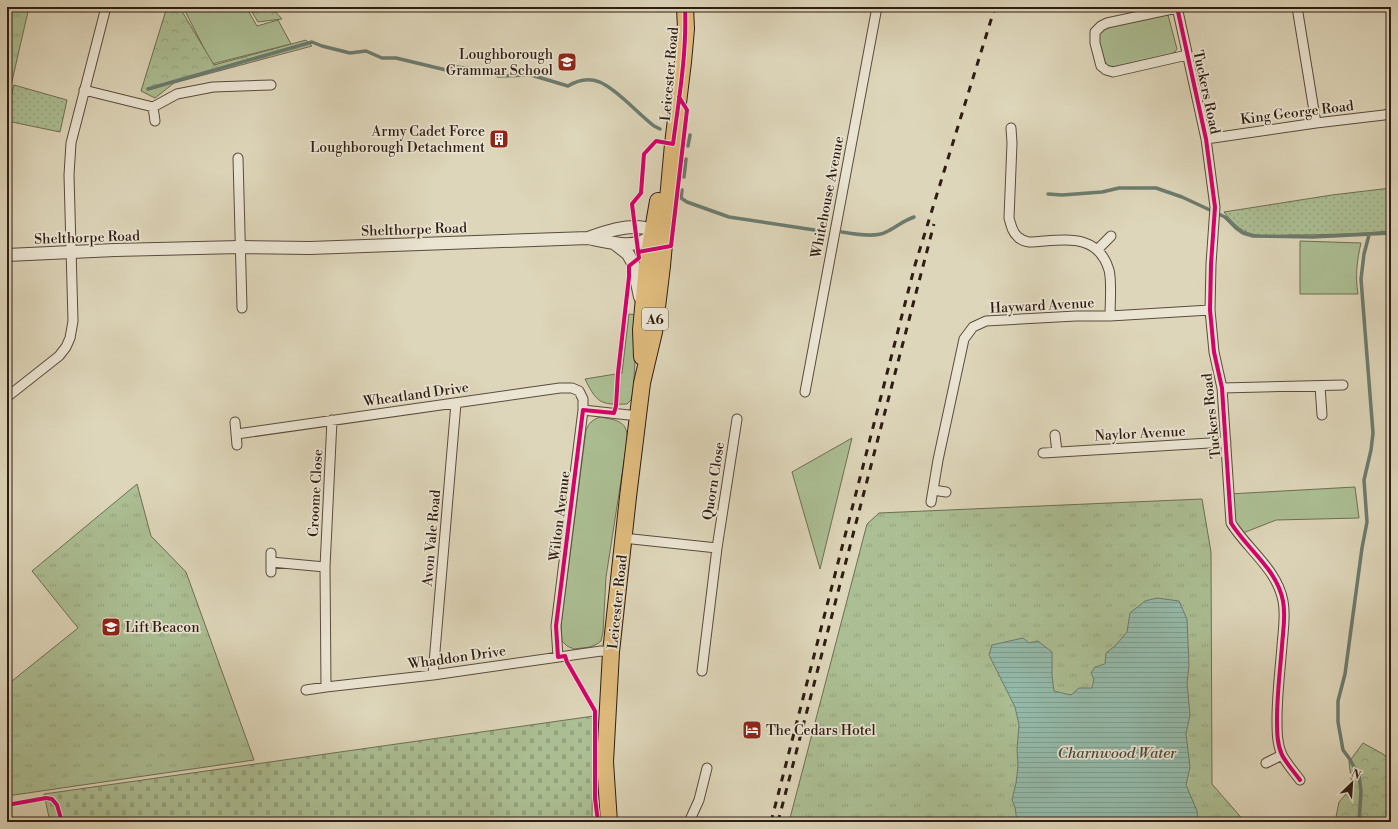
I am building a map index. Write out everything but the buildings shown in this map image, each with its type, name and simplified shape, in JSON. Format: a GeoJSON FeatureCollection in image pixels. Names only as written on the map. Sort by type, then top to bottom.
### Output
{"type":"FeatureCollection","features":[{"type":"Feature","properties":{"kind":"highway","name":"Leicester Road"},"geometry":{"type":"LineString","coordinates":[[609,822],[605,762],[611,652],[642,383],[654,332],[663,247],[662,210],[673,144],[683,62],[686,29],[685,7]]}},
{"type":"Feature","properties":{"kind":"highway","name":"Leicester Road"},"geometry":{"type":"LineString","coordinates":[[642,383],[641,330],[647,265],[653,232],[662,210]]}},
{"type":"Feature","properties":{"kind":"street"},"geometry":{"type":"LineString","coordinates":[[7,397],[59,356],[66,347],[70,338],[73,321],[69,174],[71,143],[106,7]]}},
{"type":"Feature","properties":{"kind":"street","name":"Whitehouse Avenue"},"geometry":{"type":"LineString","coordinates":[[805,392],[877,7]]}},
{"type":"Feature","properties":{"kind":"street","name":"Tuckers Road"},"geometry":{"type":"LineString","coordinates":[[1187,55],[1113,72],[1101,66],[1095,43],[1095,32],[1106,23],[1177,7],[1206,139],[1215,207],[1211,264],[1210,310],[1214,352],[1222,388],[1231,523],[1238,535],[1263,561],[1275,580],[1283,600],[1285,618],[1277,704],[1277,738],[1282,755],[1300,780]]}},
{"type":"Feature","properties":{"kind":"street"},"geometry":{"type":"LineString","coordinates":[[1297,7],[1316,123]]}},
{"type":"Feature","properties":{"kind":"street"},"geometry":{"type":"LineString","coordinates":[[84,90],[153,107],[176,94],[213,87],[271,85]]}},
{"type":"Feature","properties":{"kind":"street"},"geometry":{"type":"LineString","coordinates":[[153,107],[155,121]]}},
{"type":"Feature","properties":{"kind":"street","name":"King George Road"},"geometry":{"type":"LineString","coordinates":[[1206,139],[1391,113]]}},
{"type":"Feature","properties":{"kind":"street"},"geometry":{"type":"LineString","coordinates":[[1011,128],[1012,143],[1009,218],[1012,229],[1018,238],[1029,243],[1067,239],[1085,242],[1098,249],[1110,272],[1110,316]]}},
{"type":"Feature","properties":{"kind":"street"},"geometry":{"type":"LineString","coordinates":[[238,158],[242,308]]}},
{"type":"Feature","properties":{"kind":"street"},"geometry":{"type":"LineString","coordinates":[[635,227],[662,210]]}},
{"type":"Feature","properties":{"kind":"street","name":"Shelthorpe Road"},"geometry":{"type":"LineString","coordinates":[[7,255],[115,250],[240,247],[310,248],[588,238],[614,243],[637,244],[646,240],[653,232],[646,228],[635,227],[611,229],[588,238]]}},
{"type":"Feature","properties":{"kind":"street"},"geometry":{"type":"LineString","coordinates":[[653,232],[660,237],[663,247]]}},
{"type":"Feature","properties":{"kind":"street"},"geometry":{"type":"LineString","coordinates":[[1098,249],[1111,236]]}},
{"type":"Feature","properties":{"kind":"street","name":"Shelthorpe Road"},"geometry":{"type":"LineString","coordinates":[[614,243],[628,254],[633,263],[640,292],[641,330]]}},
{"type":"Feature","properties":{"kind":"street","name":"Hayward Avenue"},"geometry":{"type":"LineString","coordinates":[[931,502],[964,340],[973,327],[986,321],[1210,310]]}},
{"type":"Feature","properties":{"kind":"street"},"geometry":{"type":"LineString","coordinates":[[1222,388],[1343,385]]}},
{"type":"Feature","properties":{"kind":"street"},"geometry":{"type":"LineString","coordinates":[[1320,386],[1322,415]]}},
{"type":"Feature","properties":{"kind":"street","name":"Wheatland Drive"},"geometry":{"type":"LineString","coordinates":[[237,434],[560,388],[572,388],[579,391],[583,399],[583,410]]}},
{"type":"Feature","properties":{"kind":"street","name":"Avon Vale Road"},"geometry":{"type":"LineString","coordinates":[[434,675],[456,403]]}},
{"type":"Feature","properties":{"kind":"street"},"geometry":{"type":"LineString","coordinates":[[583,410],[638,416]]}},
{"type":"Feature","properties":{"kind":"street","name":"Wilton Avenue"},"geometry":{"type":"LineString","coordinates":[[558,657],[556,626],[583,410]]}},
{"type":"Feature","properties":{"kind":"street","name":"Quorn Close"},"geometry":{"type":"LineString","coordinates":[[702,671],[717,548],[737,419]]}},
{"type":"Feature","properties":{"kind":"street","name":"Croome Close"},"geometry":{"type":"LineString","coordinates":[[326,686],[325,567],[332,420]]}},
{"type":"Feature","properties":{"kind":"street"},"geometry":{"type":"LineString","coordinates":[[235,422],[237,445]]}},
{"type":"Feature","properties":{"kind":"street"},"geometry":{"type":"LineString","coordinates":[[1055,435],[1056,452]]}},
{"type":"Feature","properties":{"kind":"street","name":"Naylor Avenue"},"geometry":{"type":"LineString","coordinates":[[1043,453],[1226,442]]}},
{"type":"Feature","properties":{"kind":"street"},"geometry":{"type":"LineString","coordinates":[[933,490],[946,492]]}},
{"type":"Feature","properties":{"kind":"street"},"geometry":{"type":"LineString","coordinates":[[624,538],[717,548]]}},
{"type":"Feature","properties":{"kind":"street"},"geometry":{"type":"LineString","coordinates":[[271,572],[271,557],[325,567]]}},
{"type":"Feature","properties":{"kind":"street","name":"Whaddon Drive"},"geometry":{"type":"LineString","coordinates":[[306,690],[326,686],[434,675],[601,651],[611,652]]}},
{"type":"Feature","properties":{"kind":"street"},"geometry":{"type":"LineString","coordinates":[[1266,763],[1282,755]]}},
{"type":"Feature","properties":{"kind":"street"},"geometry":{"type":"LineString","coordinates":[[689,822],[699,800],[707,768]]}},
{"type":"Feature","properties":{"kind":"green space"},"geometry":{"type":"Polygon","coordinates":[[[7,7],[29,7],[7,103],[7,7]]]}},
{"type":"Feature","properties":{"kind":"green space"},"geometry":{"type":"Polygon","coordinates":[[[167,7],[182,7],[180,8],[214,65],[306,40],[312,46],[174,83],[155,98],[141,91],[167,7]]]}},
{"type":"Feature","properties":{"kind":"green space"},"geometry":{"type":"Polygon","coordinates":[[[188,7],[246,7],[257,26],[278,20],[291,44],[212,64],[184,9],[188,7]]]}},
{"type":"Feature","properties":{"kind":"green space"},"geometry":{"type":"Polygon","coordinates":[[[249,7],[271,7],[282,19],[258,22],[249,7]]]}},
{"type":"Feature","properties":{"kind":"green space"},"geometry":{"type":"Polygon","coordinates":[[[1168,15],[1177,49],[1175,52],[1169,55],[1108,67],[1099,45],[1099,34],[1120,25],[1168,15]]]}},
{"type":"Feature","properties":{"kind":"green space"},"geometry":{"type":"Polygon","coordinates":[[[14,85],[67,100],[60,132],[7,121],[7,113],[14,85]]]}},
{"type":"Feature","properties":{"kind":"green space"},"geometry":{"type":"Polygon","coordinates":[[[1391,188],[1391,231],[1261,236],[1244,231],[1224,212],[1332,195],[1391,188]]]}},
{"type":"Feature","properties":{"kind":"green space"},"geometry":{"type":"Polygon","coordinates":[[[1300,241],[1361,243],[1357,268],[1358,294],[1300,294],[1300,241]]]}},
{"type":"Feature","properties":{"kind":"green space"},"geometry":{"type":"Polygon","coordinates":[[[629,314],[638,315],[633,393],[631,400],[627,404],[605,403],[596,398],[585,379],[622,373],[629,314]]]}},
{"type":"Feature","properties":{"kind":"green space"},"geometry":{"type":"Polygon","coordinates":[[[600,417],[612,419],[621,423],[626,430],[627,442],[606,577],[603,632],[601,641],[590,647],[574,649],[567,646],[562,641],[561,625],[586,430],[591,422],[600,417]]]}},
{"type":"Feature","properties":{"kind":"green space"},"geometry":{"type":"Polygon","coordinates":[[[852,438],[820,569],[792,472],[852,438]]]}},
{"type":"Feature","properties":{"kind":"green space","name":"Lift Beacon"},"geometry":{"type":"Polygon","coordinates":[[[137,484],[151,536],[186,572],[254,760],[7,796],[7,685],[78,628],[32,571],[137,484]]]}},
{"type":"Feature","properties":{"kind":"green space"},"geometry":{"type":"Polygon","coordinates":[[[1355,487],[1359,518],[1276,520],[1238,535],[1229,494],[1355,487]]]}},
{"type":"Feature","properties":{"kind":"green space"},"geometry":{"type":"Polygon","coordinates":[[[1202,499],[1211,552],[1212,784],[1245,822],[789,822],[867,524],[879,513],[1202,499]]]}},
{"type":"Feature","properties":{"kind":"green space"},"geometry":{"type":"Polygon","coordinates":[[[594,716],[593,822],[50,822],[44,794],[594,716]]]}},
{"type":"Feature","properties":{"kind":"green space"},"geometry":{"type":"Polygon","coordinates":[[[1363,743],[1383,754],[1391,761],[1391,822],[1335,822],[1339,802],[1352,787],[1349,762],[1363,743]]]}},
{"type":"Feature","properties":{"kind":"water","name":"Charnwood Water"},"geometry":{"type":"Polygon","coordinates":[[[1157,598],[1179,601],[1187,619],[1189,666],[1187,683],[1190,715],[1186,734],[1190,767],[1186,785],[1197,811],[1198,822],[1017,822],[1015,807],[1012,800],[1018,767],[1017,749],[1019,725],[1015,707],[989,655],[992,645],[1023,638],[1029,643],[1038,641],[1052,652],[1052,676],[1054,691],[1071,695],[1079,688],[1092,688],[1094,679],[1091,673],[1095,667],[1105,664],[1106,653],[1115,646],[1127,632],[1130,613],[1145,601],[1157,598]]]}},
{"type":"Feature","properties":{"kind":"waterway"},"geometry":{"type":"LineString","coordinates":[[148,89],[312,42],[350,53],[366,51],[382,58],[396,58],[446,70],[456,67],[486,70],[498,76],[531,75],[568,86],[577,82],[592,80],[606,85],[613,90],[650,123],[660,129]]}},
{"type":"Feature","properties":{"kind":"waterway"},"geometry":{"type":"LineString","coordinates":[[688,146],[690,135]]}},
{"type":"Feature","properties":{"kind":"waterway"},"geometry":{"type":"LineString","coordinates":[[684,177],[686,159]]}},
{"type":"Feature","properties":{"kind":"waterway"},"geometry":{"type":"LineString","coordinates":[[1048,194],[1062,195],[1102,192],[1119,188],[1156,188],[1182,197],[1225,217],[1243,233],[1253,236],[1313,237],[1391,233]]}},
{"type":"Feature","properties":{"kind":"waterway"},"geometry":{"type":"LineString","coordinates":[[682,190],[681,198],[687,202],[729,217],[821,231]]}},
{"type":"Feature","properties":{"kind":"waterway"},"geometry":{"type":"LineString","coordinates":[[842,232],[865,235],[882,234],[914,217]]}},
{"type":"Feature","properties":{"kind":"waterway"},"geometry":{"type":"LineString","coordinates":[[1359,822],[1361,791],[1359,776],[1343,750],[1338,722],[1338,701],[1345,674],[1362,548],[1367,522],[1364,480],[1371,450],[1373,433],[1361,279],[1364,254],[1369,235]]}},
{"type":"Feature","properties":{"kind":"railway"},"geometry":{"type":"LineString","coordinates":[[771,822],[915,265],[995,7]]}},
{"type":"Feature","properties":{"kind":"railway"},"geometry":{"type":"LineString","coordinates":[[778,822],[934,224]]}},
{"type":"Feature","properties":{"kind":"cycle path"},"geometry":{"type":"LineString","coordinates":[[598,822],[595,798],[595,711],[565,656],[558,657],[556,626],[583,410],[614,413],[616,406],[629,266],[639,258],[632,204],[641,193],[644,154],[656,141],[673,144],[684,58],[685,7]]}},
{"type":"Feature","properties":{"kind":"cycle path"},"geometry":{"type":"LineString","coordinates":[[1177,7],[1206,139],[1215,207],[1211,264],[1210,310],[1214,352],[1222,388],[1231,523],[1275,579],[1283,601],[1284,618],[1278,701],[1278,738],[1282,755],[1300,780]]}},
{"type":"Feature","properties":{"kind":"cycle path"},"geometry":{"type":"LineString","coordinates":[[638,252],[671,246],[687,110],[679,97]]}},
{"type":"Feature","properties":{"kind":"cycle path"},"geometry":{"type":"LineString","coordinates":[[7,805],[46,798],[52,799],[57,805],[62,822]]}},
{"type":"Feature","properties":{"kind":"place","name":"Loughborough Grammar School"},"geometry":{"type":"Point","coordinates":[567,62]}},
{"type":"Feature","properties":{"kind":"place","name":"Army Cadet Force Loughborough Detachment"},"geometry":{"type":"Point","coordinates":[499,139]}},
{"type":"Feature","properties":{"kind":"place","name":"Lift Beacon"},"geometry":{"type":"Point","coordinates":[111,627]}},
{"type":"Feature","properties":{"kind":"place","name":"The Cedars Hotel"},"geometry":{"type":"Point","coordinates":[752,730]}}]}
